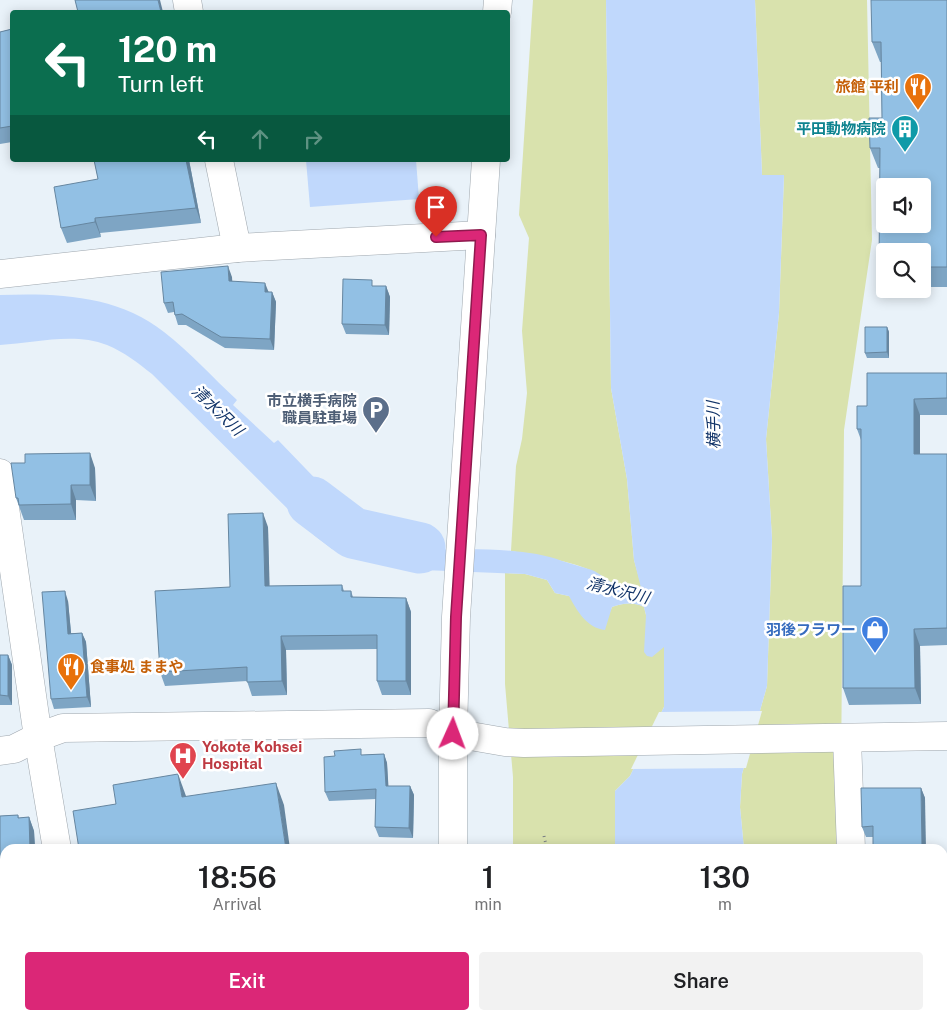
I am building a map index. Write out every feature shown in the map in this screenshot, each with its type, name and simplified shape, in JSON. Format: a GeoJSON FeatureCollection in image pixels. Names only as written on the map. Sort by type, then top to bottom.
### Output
{"type":"FeatureCollection","features":[{"type":"Feature","properties":{"kind":"street"},"geometry":{"type":"LineString","coordinates":[[219,162],[237,248]]}},
{"type":"Feature","properties":{"kind":"street"},"geometry":{"type":"LineString","coordinates":[[453,844],[456,617],[486,162]]}},
{"type":"Feature","properties":{"kind":"street"},"geometry":{"type":"LineString","coordinates":[[0,274],[237,248],[481,235]]}},
{"type":"Feature","properties":{"kind":"street"},"geometry":{"type":"LineString","coordinates":[[0,473],[38,736],[56,844]]}},
{"type":"Feature","properties":{"kind":"street"},"geometry":{"type":"LineString","coordinates":[[0,750],[14,749],[38,736],[63,728],[428,723],[453,734],[524,743],[947,736]]}},
{"type":"Feature","properties":{"kind":"street"},"geometry":{"type":"LineString","coordinates":[[847,739],[851,844]]}},
{"type":"Feature","properties":{"kind":"path"},"geometry":{"type":"LineString","coordinates":[[544,836],[546,844]]}},
{"type":"Feature","properties":{"kind":"green space"},"geometry":{"type":"Polygon","coordinates":[[[533,0],[606,0],[611,388],[627,479],[634,560],[643,592],[636,593],[624,590],[600,575],[577,565],[511,551],[516,466],[522,439],[527,393],[522,331],[529,238],[519,215],[533,0]]]}},
{"type":"Feature","properties":{"kind":"green space"},"geometry":{"type":"Polygon","coordinates":[[[755,0],[867,0],[872,240],[844,430],[841,844],[744,844],[740,807],[742,774],[767,686],[772,539],[766,439],[779,313],[784,176],[762,175],[755,0]]]}},
{"type":"Feature","properties":{"kind":"green space"},"geometry":{"type":"Polygon","coordinates":[[[505,573],[525,574],[547,580],[555,593],[569,596],[608,617],[612,607],[632,604],[644,607],[646,615],[664,646],[664,707],[630,776],[615,791],[615,844],[513,844],[513,777],[505,684],[505,573]]]}},
{"type":"Feature","properties":{"kind":"water","name":"横手川"},"geometry":{"type":"Polygon","coordinates":[[[606,0],[755,0],[762,175],[784,175],[779,313],[766,439],[772,539],[767,686],[742,774],[740,807],[744,844],[615,844],[615,791],[630,776],[664,707],[664,647],[652,657],[647,656],[644,652],[646,615],[644,607],[628,604],[612,607],[605,630],[599,629],[583,618],[569,596],[555,593],[547,580],[525,574],[423,570],[357,559],[332,549],[315,536],[152,374],[125,354],[107,345],[81,339],[54,339],[0,345],[0,295],[65,296],[86,299],[127,310],[164,332],[237,400],[233,405],[274,443],[278,440],[359,524],[373,533],[370,547],[393,554],[407,550],[445,549],[507,550],[545,556],[592,570],[622,590],[635,593],[642,592],[634,560],[627,479],[611,388],[606,0]]]}},
{"type":"Feature","properties":{"kind":"water"},"geometry":{"type":"Polygon","coordinates":[[[306,162],[416,162],[419,199],[310,207],[306,162]]]}},
{"type":"Feature","properties":{"kind":"pier"},"geometry":{"type":"Polygon","coordinates":[[[762,711],[746,768],[631,769],[659,712],[762,711]]]}},
{"type":"Feature","properties":{"kind":"building"},"geometry":{"type":"Polygon","coordinates":[[[75,0],[158,0],[160,10],[78,10],[75,0]]]}},
{"type":"Feature","properties":{"kind":"building"},"geometry":{"type":"Polygon","coordinates":[[[871,0],[947,0],[947,267],[931,267],[931,243],[879,243],[879,233],[931,233],[931,178],[880,178],[880,148],[870,148],[869,118],[882,118],[881,42],[872,42],[871,0]]]}},
{"type":"Feature","properties":{"kind":"building"},"geometry":{"type":"Polygon","coordinates":[[[10,30],[10,126],[0,128],[0,32],[10,30]]]}},
{"type":"Feature","properties":{"kind":"building"},"geometry":{"type":"Polygon","coordinates":[[[94,162],[186,162],[196,208],[95,218],[95,222],[61,228],[54,187],[98,179],[94,162]]]}},
{"type":"Feature","properties":{"kind":"building"},"geometry":{"type":"Polygon","coordinates":[[[228,266],[229,281],[265,283],[265,292],[272,292],[270,339],[221,337],[182,314],[175,315],[173,302],[164,303],[161,272],[228,266]]]}},
{"type":"Feature","properties":{"kind":"building"},"geometry":{"type":"Polygon","coordinates":[[[343,279],[372,280],[372,286],[386,286],[385,325],[342,324],[343,279]]]}},
{"type":"Feature","properties":{"kind":"building"},"geometry":{"type":"Polygon","coordinates":[[[865,327],[887,327],[887,352],[865,353],[865,327]]]}},
{"type":"Feature","properties":{"kind":"building"},"geometry":{"type":"Polygon","coordinates":[[[867,373],[947,373],[947,398],[914,399],[914,454],[947,454],[947,628],[914,629],[915,688],[843,688],[843,586],[861,586],[861,429],[857,429],[857,406],[867,406],[867,373]]]}},
{"type":"Feature","properties":{"kind":"building"},"geometry":{"type":"Polygon","coordinates":[[[90,453],[90,485],[71,485],[71,504],[19,505],[18,498],[16,498],[11,463],[25,463],[25,454],[90,453]]]}},
{"type":"Feature","properties":{"kind":"building"},"geometry":{"type":"Polygon","coordinates":[[[263,513],[265,586],[342,585],[342,591],[351,591],[351,597],[406,598],[406,681],[377,681],[377,635],[281,636],[282,681],[247,682],[247,667],[160,672],[155,591],[230,587],[228,514],[263,513]]]}},
{"type":"Feature","properties":{"kind":"building"},"geometry":{"type":"Polygon","coordinates":[[[65,591],[68,634],[82,633],[87,697],[51,699],[42,592],[65,591]]]}},
{"type":"Feature","properties":{"kind":"building"},"geometry":{"type":"Polygon","coordinates":[[[0,655],[8,655],[8,696],[0,695],[0,655]]]}},
{"type":"Feature","properties":{"kind":"building"},"geometry":{"type":"Polygon","coordinates":[[[361,749],[361,755],[384,754],[386,786],[410,786],[409,828],[375,827],[376,789],[325,792],[324,757],[335,756],[334,751],[361,749]]]}},
{"type":"Feature","properties":{"kind":"building"},"geometry":{"type":"Polygon","coordinates":[[[178,774],[182,797],[276,783],[285,844],[78,844],[73,811],[116,804],[113,785],[178,774]]]}},
{"type":"Feature","properties":{"kind":"building"},"geometry":{"type":"Polygon","coordinates":[[[861,788],[921,788],[922,844],[873,844],[873,826],[862,827],[861,788]]]}},
{"type":"Feature","properties":{"kind":"building"},"geometry":{"type":"Polygon","coordinates":[[[18,815],[18,818],[29,817],[30,844],[0,844],[0,816],[18,815]]]}},
{"type":"Feature","properties":{"kind":"waterway","name":"清水沢川"},"geometry":{"type":"LineString","coordinates":[[312,502],[353,533],[420,548]]}},
{"type":"Feature","properties":{"kind":"place","name":"旅館 平利"},"geometry":{"type":"Point","coordinates":[918,111]}},
{"type":"Feature","properties":{"kind":"place","name":"平田動物病院"},"geometry":{"type":"Point","coordinates":[905,153]}},
{"type":"Feature","properties":{"kind":"place","name":"市立横手病院 職員駐車場"},"geometry":{"type":"Point","coordinates":[376,434]}},
{"type":"Feature","properties":{"kind":"place","name":"羽後フラワー"},"geometry":{"type":"Point","coordinates":[875,654]}},
{"type":"Feature","properties":{"kind":"place","name":"食事処 ままや"},"geometry":{"type":"Point","coordinates":[71,691]}},
{"type":"Feature","properties":{"kind":"place","name":"Yokote Kohsei Hospital"},"geometry":{"type":"Point","coordinates":[183,780]}},
{"type":"Feature","properties":{"kind":"route"},"geometry":{"type":"LineString","coordinates":[[436,237],[481,235],[456,617],[453,734]]}}]}
